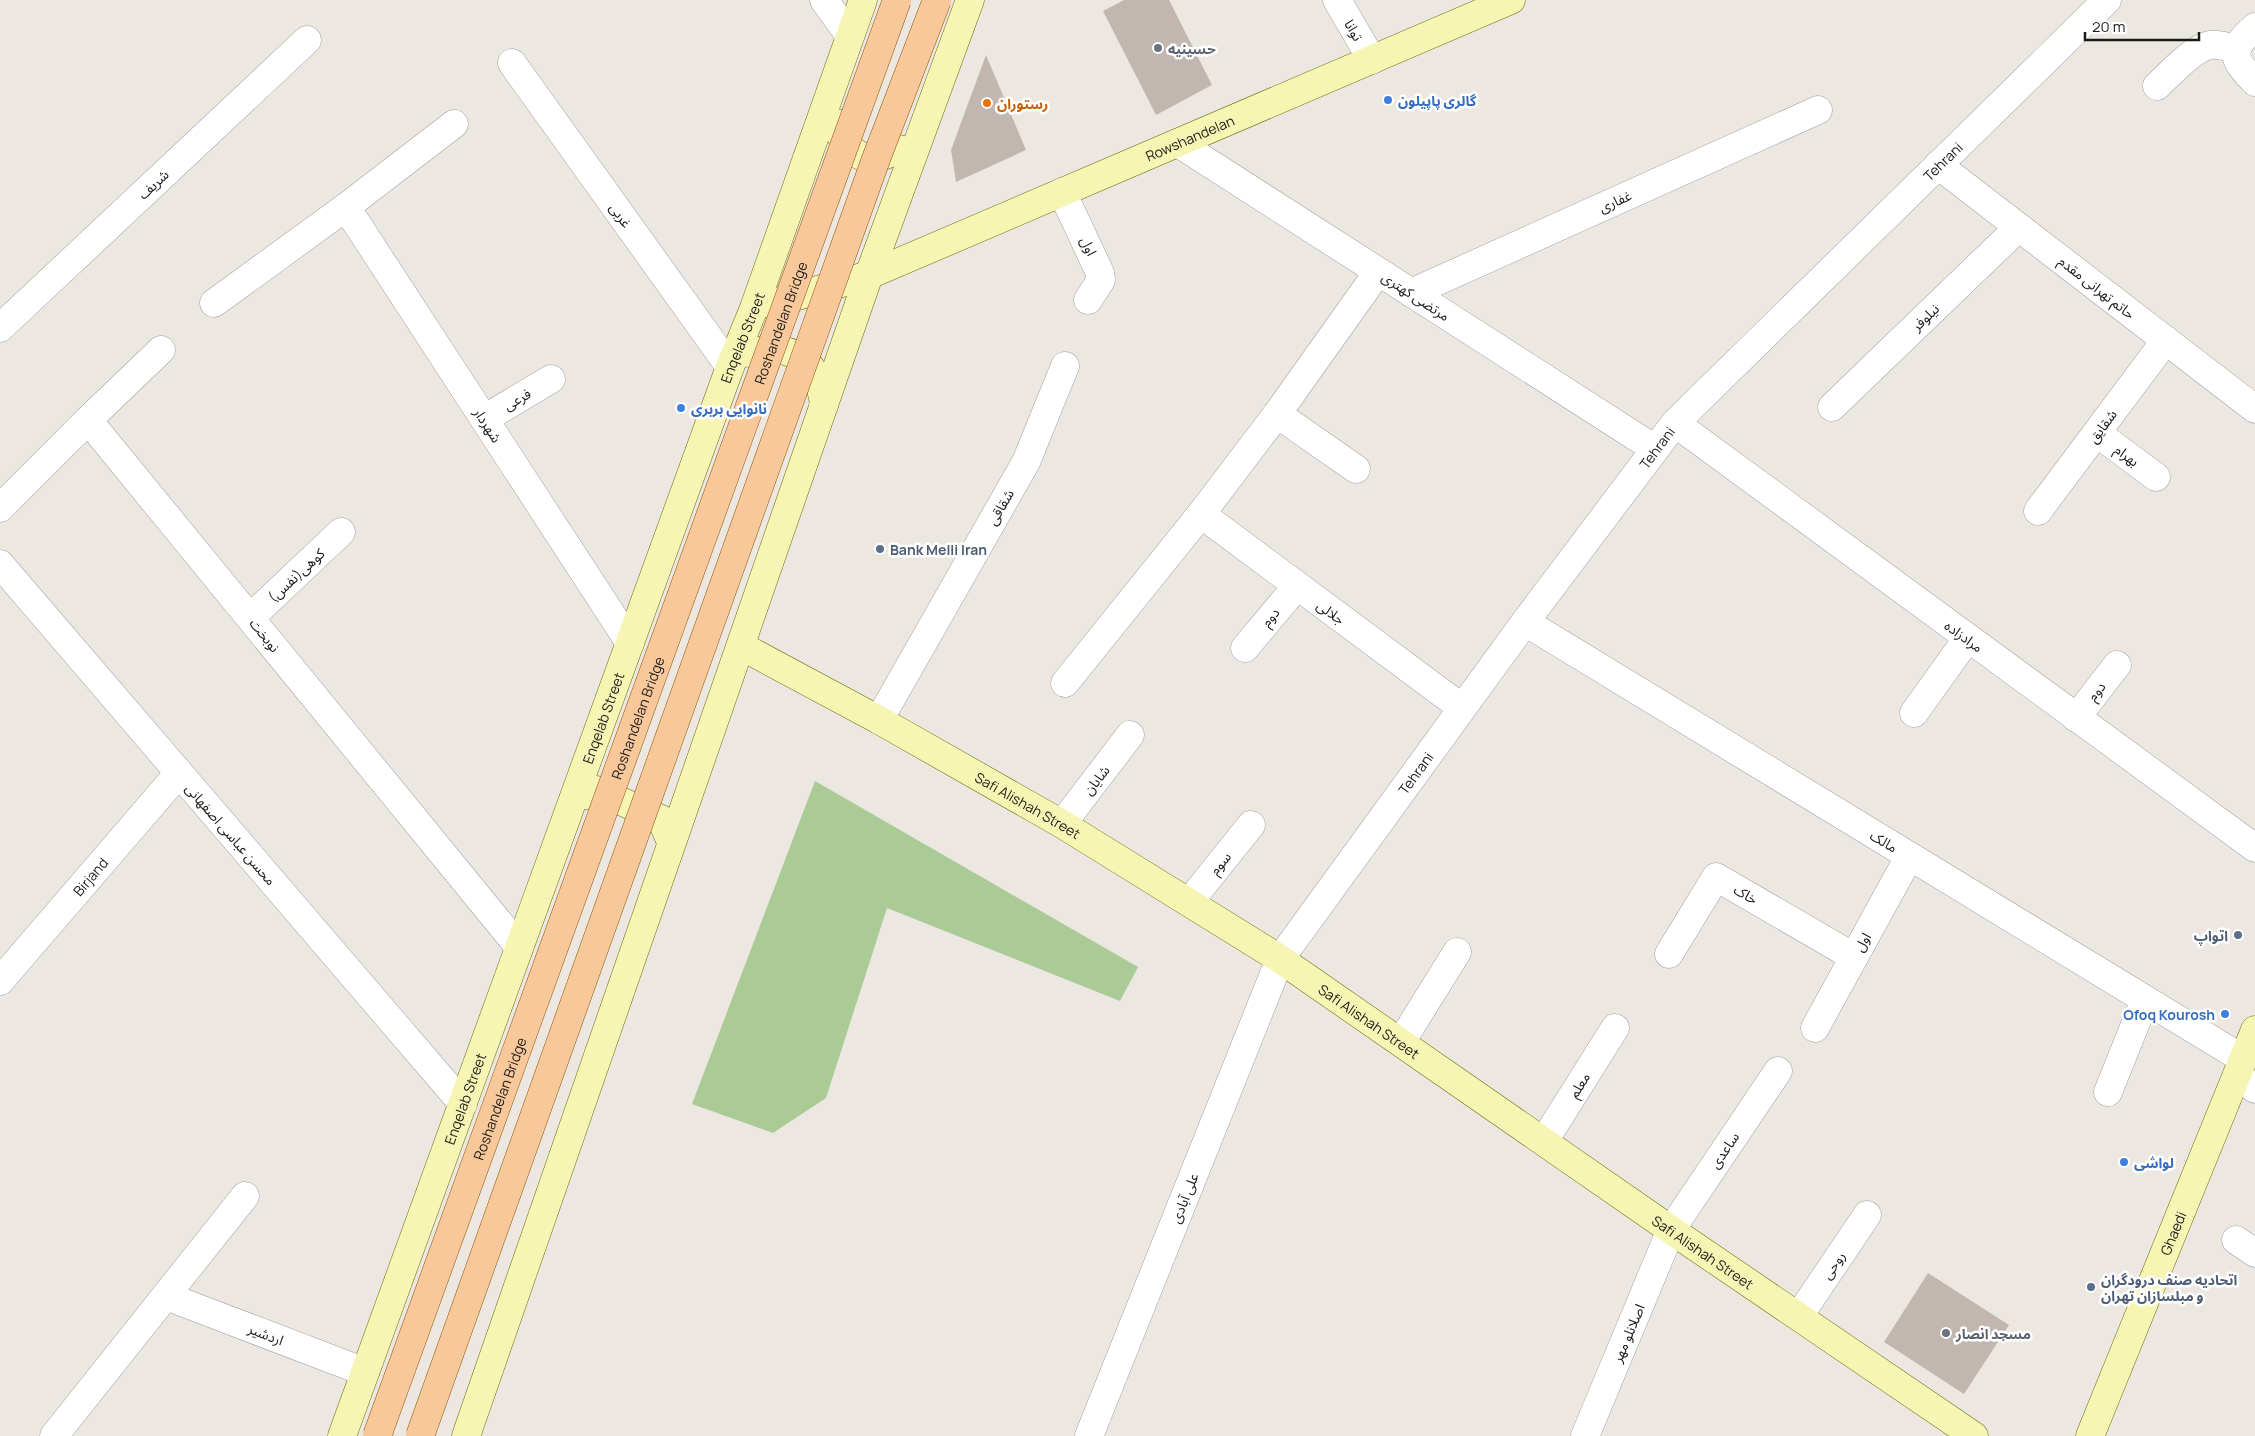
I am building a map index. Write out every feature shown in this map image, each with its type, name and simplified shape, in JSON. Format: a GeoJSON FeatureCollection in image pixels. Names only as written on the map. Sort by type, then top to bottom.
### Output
{"type":"FeatureCollection","features":[{"type":"Feature","properties":{"kind":"main road","name":"Enqelab Street"},"geometry":{"type":"LineString","coordinates":[[342,1436],[732,363],[754,308],[864,0]]}},
{"type":"Feature","properties":{"kind":"main road","name":"Roshandelan Bridge"},"geometry":{"type":"LineString","coordinates":[[378,1436],[897,0]]}},
{"type":"Feature","properties":{"kind":"main road"},"geometry":{"type":"LineString","coordinates":[[420,1436],[876,159],[937,0]]}},
{"type":"Feature","properties":{"kind":"main road"},"geometry":{"type":"LineString","coordinates":[[466,1436],[869,275],[930,104],[970,0]]}},
{"type":"Feature","properties":{"kind":"main road","name":"Rowshandelan"},"geometry":{"type":"LineString","coordinates":[[754,308],[869,275],[1511,0]]}},
{"type":"Feature","properties":{"kind":"main road"},"geometry":{"type":"LineString","coordinates":[[836,76],[837,126],[847,145],[869,158],[876,158],[900,148],[916,129],[930,104]]}},
{"type":"Feature","properties":{"kind":"main road"},"geometry":{"type":"LineString","coordinates":[[732,363],[765,349],[793,353],[815,371],[822,386],[824,405]]}},
{"type":"Feature","properties":{"kind":"main road","name":"Safi Alishah Street"},"geometry":{"type":"LineString","coordinates":[[741,646],[879,720],[1062,824],[1190,901],[1280,959],[1671,1230],[1974,1436]]}},
{"type":"Feature","properties":{"kind":"main road"},"geometry":{"type":"LineString","coordinates":[[572,803],[596,790],[660,819],[671,842]]}},
{"type":"Feature","properties":{"kind":"main road","name":"Ghaedi"},"geometry":{"type":"LineString","coordinates":[[2090,1436],[2245,1074],[2255,1030]]}},
{"type":"Feature","properties":{"kind":"street"},"geometry":{"type":"LineString","coordinates":[[824,0],[850,36]]}},
{"type":"Feature","properties":{"kind":"street","name":"توانا"},"geometry":{"type":"LineString","coordinates":[[1337,0],[1372,60]]}},
{"type":"Feature","properties":{"kind":"street","name":"Tehrani"},"geometry":{"type":"LineString","coordinates":[[1280,959],[1525,622],[1676,423],[2107,0]]}},
{"type":"Feature","properties":{"kind":"street"},"geometry":{"type":"LineString","coordinates":[[2255,28],[2245,36],[2236,50],[2238,64],[2255,82]]}},
{"type":"Feature","properties":{"kind":"street","name":"شریف"},"geometry":{"type":"LineString","coordinates":[[0,328],[307,40]]}},
{"type":"Feature","properties":{"kind":"street"},"geometry":{"type":"LineString","coordinates":[[2157,86],[2198,50],[2207,45],[2216,44],[2236,50]]}},
{"type":"Feature","properties":{"kind":"street","name":"غربی"},"geometry":{"type":"LineString","coordinates":[[512,63],[732,363]]}},
{"type":"Feature","properties":{"kind":"street","name":"غفاری"},"geometry":{"type":"LineString","coordinates":[[1411,293],[1818,110]]}},
{"type":"Feature","properties":{"kind":"street"},"geometry":{"type":"LineString","coordinates":[[214,302],[346,207],[454,124]]}},
{"type":"Feature","properties":{"kind":"street","name":"مرتضی کهتری"},"geometry":{"type":"LineString","coordinates":[[1178,143],[1655,450]]}},
{"type":"Feature","properties":{"kind":"street","name":"حاتم تهرانی مقدم"},"geometry":{"type":"LineString","coordinates":[[1938,165],[2255,409]]}},
{"type":"Feature","properties":{"kind":"street","name":"اول"},"geometry":{"type":"LineString","coordinates":[[1062,192],[1100,273],[1101,280],[1088,300]]}},
{"type":"Feature","properties":{"kind":"street","name":"شهردار"},"geometry":{"type":"LineString","coordinates":[[346,207],[630,643]]}},
{"type":"Feature","properties":{"kind":"street","name":"نیلوفر"},"geometry":{"type":"LineString","coordinates":[[1832,407],[2019,227]]}},
{"type":"Feature","properties":{"kind":"street"},"geometry":{"type":"LineString","coordinates":[[1065,683],[1277,414],[1378,272]]}},
{"type":"Feature","properties":{"kind":"street","name":"شقایق"},"geometry":{"type":"LineString","coordinates":[[2038,511],[2166,340]]}},
{"type":"Feature","properties":{"kind":"street"},"geometry":{"type":"LineString","coordinates":[[0,508],[161,350]]}},
{"type":"Feature","properties":{"kind":"street","name":"شقاقی"},"geometry":{"type":"LineString","coordinates":[[879,720],[1026,462],[1065,366]]}},
{"type":"Feature","properties":{"kind":"street","name":"فرعی"},"geometry":{"type":"LineString","coordinates":[[484,418],[551,379]]}},
{"type":"Feature","properties":{"kind":"street"},"geometry":{"type":"LineString","coordinates":[[1277,414],[1356,470]]}},
{"type":"Feature","properties":{"kind":"street","name":"نوبخت"},"geometry":{"type":"LineString","coordinates":[[88,420],[251,617],[519,948]]}},
{"type":"Feature","properties":{"kind":"street","name":"مرادزاده"},"geometry":{"type":"LineString","coordinates":[[1676,423],[1967,639],[2255,848]]}},
{"type":"Feature","properties":{"kind":"street","name":"بهرام"},"geometry":{"type":"LineString","coordinates":[[2097,433],[2156,477]]}},
{"type":"Feature","properties":{"kind":"street","name":"جلالی"},"geometry":{"type":"LineString","coordinates":[[1200,514],[1296,587],[1462,708]]}},
{"type":"Feature","properties":{"kind":"street","name":"کوهی(نفس)"},"geometry":{"type":"LineString","coordinates":[[251,617],[341,532]]}},
{"type":"Feature","properties":{"kind":"street","name":"محسن عباسی اصفهانی"},"geometry":{"type":"LineString","coordinates":[[0,564],[462,1104]]}},
{"type":"Feature","properties":{"kind":"street","name":"دوم"},"geometry":{"type":"LineString","coordinates":[[1245,648],[1296,587]]}},
{"type":"Feature","properties":{"kind":"street","name":"مالک"},"geometry":{"type":"LineString","coordinates":[[1525,622],[2146,1000],[2245,1074]]}},
{"type":"Feature","properties":{"kind":"street"},"geometry":{"type":"LineString","coordinates":[[1914,713],[1967,639]]}},
{"type":"Feature","properties":{"kind":"street","name":"دوم"},"geometry":{"type":"LineString","coordinates":[[2076,718],[2117,665]]}},
{"type":"Feature","properties":{"kind":"street","name":"شایان"},"geometry":{"type":"LineString","coordinates":[[1062,824],[1130,735]]}},
{"type":"Feature","properties":{"kind":"street","name":"Birjand"},"geometry":{"type":"LineString","coordinates":[[3,972],[179,773]]}},
{"type":"Feature","properties":{"kind":"street","name":"سوم"},"geometry":{"type":"LineString","coordinates":[[1190,901],[1251,825]]}},
{"type":"Feature","properties":{"kind":"street","name":"اول"},"geometry":{"type":"LineString","coordinates":[[1815,1028],[1908,856]]}},
{"type":"Feature","properties":{"kind":"street","name":"خاک"},"geometry":{"type":"LineString","coordinates":[[1669,954],[1716,877],[1854,957]]}},
{"type":"Feature","properties":{"kind":"street"},"geometry":{"type":"LineString","coordinates":[[1401,1042],[1457,952]]}},
{"type":"Feature","properties":{"kind":"street","name":"علی آبادی"},"geometry":{"type":"LineString","coordinates":[[1089,1436],[1280,959]]}},
{"type":"Feature","properties":{"kind":"street"},"geometry":{"type":"LineString","coordinates":[[2108,1092],[2146,1000]]}},
{"type":"Feature","properties":{"kind":"street","name":"معلم"},"geometry":{"type":"LineString","coordinates":[[1544,1141],[1615,1028]]}},
{"type":"Feature","properties":{"kind":"street","name":"ساعدی"},"geometry":{"type":"LineString","coordinates":[[1671,1230],[1778,1071]]}},
{"type":"Feature","properties":{"kind":"street"},"geometry":{"type":"LineString","coordinates":[[54,1436],[245,1196]]}},
{"type":"Feature","properties":{"kind":"street","name":"روحی"},"geometry":{"type":"LineString","coordinates":[[1799,1316],[1867,1215]]}},
{"type":"Feature","properties":{"kind":"street","name":"اصلانلو مهر"},"geometry":{"type":"LineString","coordinates":[[1585,1436],[1671,1230]]}},
{"type":"Feature","properties":{"kind":"street","name":"اردشیر"},"geometry":{"type":"LineString","coordinates":[[166,1296],[365,1372]]}},
{"type":"Feature","properties":{"kind":"green space"},"geometry":{"type":"Polygon","coordinates":[[[815,781],[1138,967],[1120,1001],[887,908],[826,1098],[773,1133],[692,1104],[815,781]]]}},
{"type":"Feature","properties":{"kind":"building","name":"حسینیه"},"geometry":{"type":"Polygon","coordinates":[[[1124,0],[1169,0],[1212,85],[1156,115],[1103,11],[1124,0]]]}},
{"type":"Feature","properties":{"kind":"building","name":"رستوران"},"geometry":{"type":"Polygon","coordinates":[[[986,55],[1026,150],[956,182],[951,150],[986,55]]]}},
{"type":"Feature","properties":{"kind":"building","name":"مسجد انصار"},"geometry":{"type":"Polygon","coordinates":[[[1928,1273],[2009,1325],[1964,1394],[1884,1342],[1928,1273]]]}},
{"type":"Feature","properties":{"kind":"place","name":"حسینیه"},"geometry":{"type":"Point","coordinates":[1158,48]}},
{"type":"Feature","properties":{"kind":"place","name":"گالری پاپیلون"},"geometry":{"type":"Point","coordinates":[1388,100]}},
{"type":"Feature","properties":{"kind":"place","name":"رستوران"},"geometry":{"type":"Point","coordinates":[987,103]}},
{"type":"Feature","properties":{"kind":"place","name":"نانوایی بربری"},"geometry":{"type":"Point","coordinates":[681,408]}},
{"type":"Feature","properties":{"kind":"place","name":"Bank Melli Iran"},"geometry":{"type":"Point","coordinates":[880,549]}},
{"type":"Feature","properties":{"kind":"place","name":"اتواپ"},"geometry":{"type":"Point","coordinates":[2238,935]}},
{"type":"Feature","properties":{"kind":"place","name":"Ofoq Kourosh"},"geometry":{"type":"Point","coordinates":[2225,1014]}},
{"type":"Feature","properties":{"kind":"place","name":"لواشی"},"geometry":{"type":"Point","coordinates":[2124,1162]}},
{"type":"Feature","properties":{"kind":"place","name":"اتحادیه صنف درودگران و مبلسازان تهران"},"geometry":{"type":"Point","coordinates":[2091,1287]}},
{"type":"Feature","properties":{"kind":"place","name":"مسجد انصار"},"geometry":{"type":"Point","coordinates":[1946,1333]}}]}
